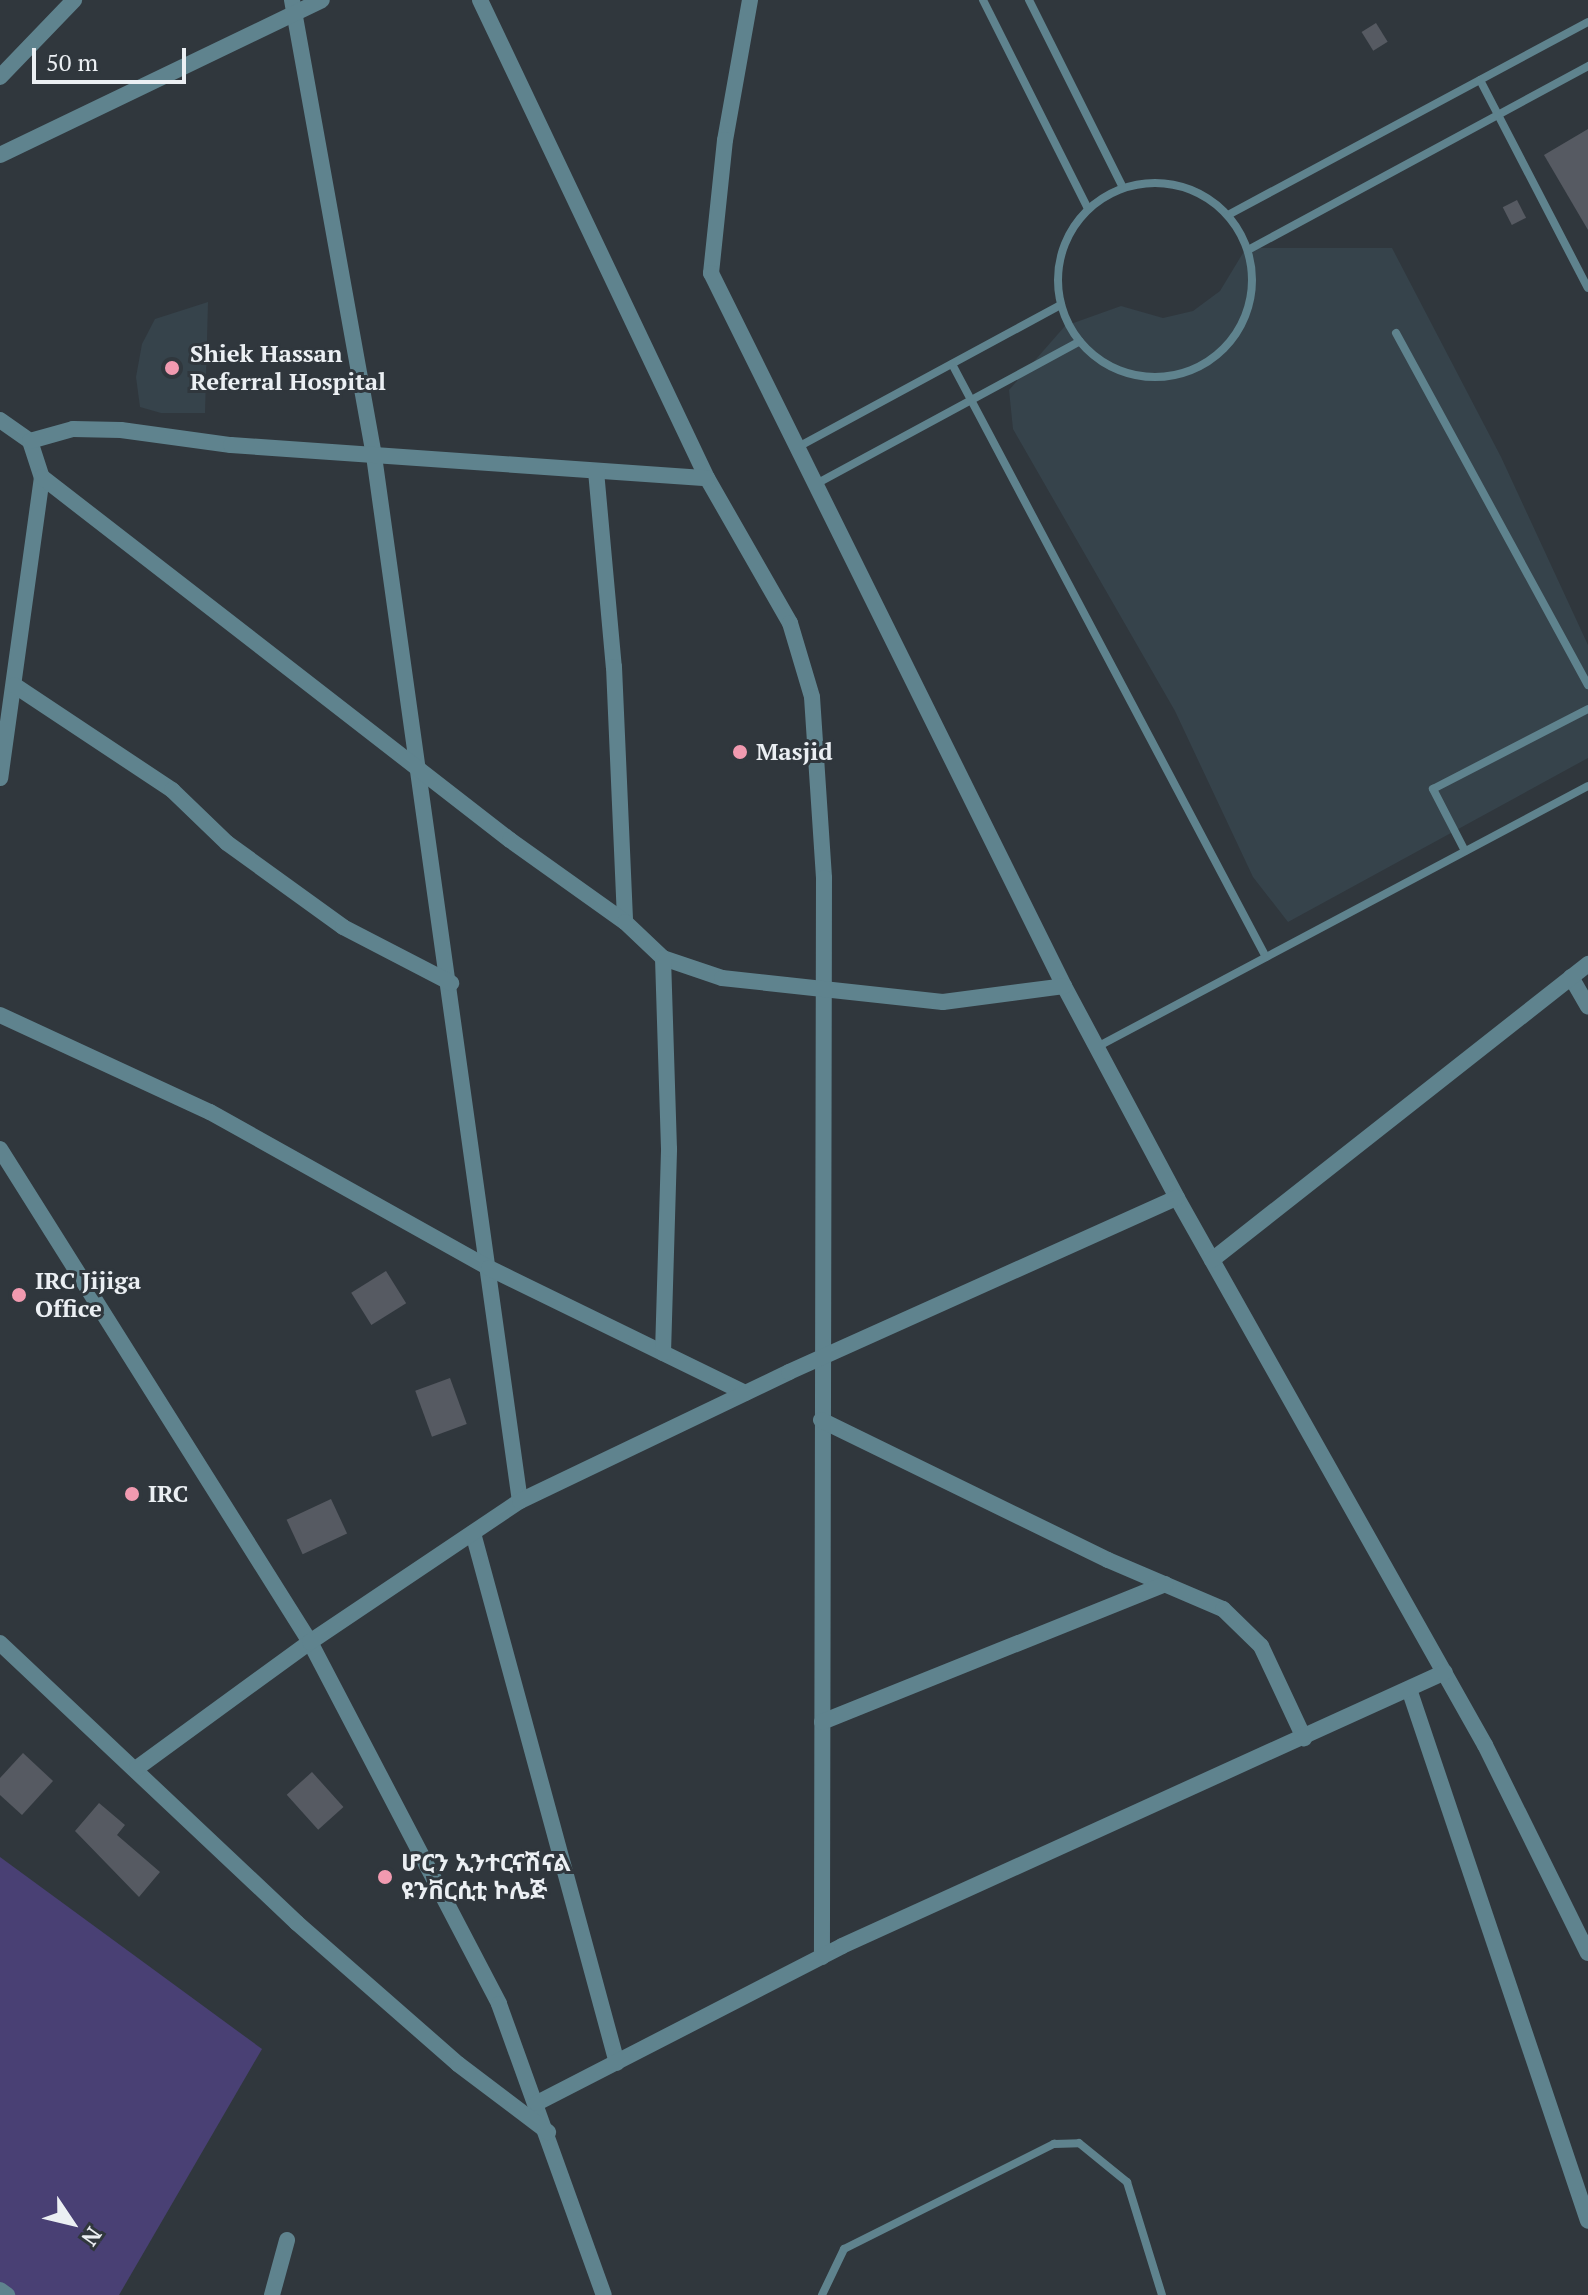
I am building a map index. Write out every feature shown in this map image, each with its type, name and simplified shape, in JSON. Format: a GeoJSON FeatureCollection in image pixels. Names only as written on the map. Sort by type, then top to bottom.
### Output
{"type":"FeatureCollection","features":[{"type":"Feature","properties":{"kind":"street"},"geometry":{"type":"LineString","coordinates":[[0,77],[74,0]]}},
{"type":"Feature","properties":{"kind":"street"},"geometry":{"type":"LineString","coordinates":[[0,155],[294,6],[322,0]]}},
{"type":"Feature","properties":{"kind":"street"},"geometry":{"type":"LineString","coordinates":[[480,0],[707,478],[790,623],[812,697],[824,878],[822,1957]]}},
{"type":"Feature","properties":{"kind":"street"},"geometry":{"type":"LineString","coordinates":[[750,0],[725,140],[711,273],[1064,986],[1177,1198],[1445,1672],[1588,1953]]}},
{"type":"Feature","properties":{"kind":"street"},"geometry":{"type":"LineString","coordinates":[[294,6],[374,456],[451,983],[520,1501]]}},
{"type":"Feature","properties":{"kind":"street"},"geometry":{"type":"LineString","coordinates":[[0,420],[30,441],[42,477],[0,778]]}},
{"type":"Feature","properties":{"kind":"street"},"geometry":{"type":"LineString","coordinates":[[30,441],[73,429],[121,430],[374,456],[707,478]]}},
{"type":"Feature","properties":{"kind":"street"},"geometry":{"type":"LineString","coordinates":[[596,471],[614,667],[625,922]]}},
{"type":"Feature","properties":{"kind":"street"},"geometry":{"type":"LineString","coordinates":[[42,477],[625,922],[663,958],[722,978],[943,1002],[1064,986]]}},
{"type":"Feature","properties":{"kind":"street"},"geometry":{"type":"LineString","coordinates":[[0,664],[14,679],[172,790],[227,843],[343,927],[451,983]]}},
{"type":"Feature","properties":{"kind":"street"},"geometry":{"type":"LineString","coordinates":[[663,958],[669,1149],[663,1353]]}},
{"type":"Feature","properties":{"kind":"street"},"geometry":{"type":"LineString","coordinates":[[1212,1260],[1588,964]]}},
{"type":"Feature","properties":{"kind":"street"},"geometry":{"type":"LineString","coordinates":[[1571,977],[1588,1007]]}},
{"type":"Feature","properties":{"kind":"street"},"geometry":{"type":"LineString","coordinates":[[0,1015],[210,1112],[489,1268],[745,1393]]}},
{"type":"Feature","properties":{"kind":"street"},"geometry":{"type":"LineString","coordinates":[[0,1149],[310,1642],[499,2004],[549,2133],[604,2295]]}},
{"type":"Feature","properties":{"kind":"street"},"geometry":{"type":"LineString","coordinates":[[137,1768],[310,1642],[520,1501],[821,1357],[1177,1198]]}},
{"type":"Feature","properties":{"kind":"street"},"geometry":{"type":"LineString","coordinates":[[821,1420],[1223,1609],[1261,1646],[1304,1738]]}},
{"type":"Feature","properties":{"kind":"street"},"geometry":{"type":"LineString","coordinates":[[473,1533],[617,2063]]}},
{"type":"Feature","properties":{"kind":"street"},"geometry":{"type":"LineString","coordinates":[[822,1722],[1165,1584]]}},
{"type":"Feature","properties":{"kind":"street"},"geometry":{"type":"LineString","coordinates":[[0,1643],[137,1768],[297,1923],[458,2064],[549,2133]]}},
{"type":"Feature","properties":{"kind":"street"},"geometry":{"type":"LineString","coordinates":[[537,2103],[822,1957],[1445,1672]]}},
{"type":"Feature","properties":{"kind":"street"},"geometry":{"type":"LineString","coordinates":[[1409,1689],[1588,2221]]}},
{"type":"Feature","properties":{"kind":"street"},"geometry":{"type":"LineString","coordinates":[[272,2295],[287,2240]]}},
{"type":"Feature","properties":{"kind":"street"},"geometry":{"type":"LineString","coordinates":[[0,2290],[7,2295]]}},
{"type":"Feature","properties":{"kind":"lane"},"geometry":{"type":"LineString","coordinates":[[983,0],[1088,209]]}},
{"type":"Feature","properties":{"kind":"lane"},"geometry":{"type":"LineString","coordinates":[[1029,0],[1123,188]]}},
{"type":"Feature","properties":{"kind":"lane"},"geometry":{"type":"LineString","coordinates":[[1228,215],[1588,22]]}},
{"type":"Feature","properties":{"kind":"lane"},"geometry":{"type":"LineString","coordinates":[[1248,250],[1588,66]]}},
{"type":"Feature","properties":{"kind":"lane"},"geometry":{"type":"LineString","coordinates":[[1480,80],[1588,288]]}},
{"type":"Feature","properties":{"kind":"lane"},"geometry":{"type":"LineString","coordinates":[[1151,182],[1179,185],[1206,196],[1228,215],[1248,250],[1253,279],[1248,309],[1234,337],[1212,359],[1185,373],[1154,377],[1124,373],[1097,358],[1080,341],[1061,305],[1059,266],[1069,235],[1088,209],[1123,188],[1151,182]]}},
{"type":"Feature","properties":{"kind":"lane"},"geometry":{"type":"LineString","coordinates":[[798,448],[1061,305]]}},
{"type":"Feature","properties":{"kind":"lane"},"geometry":{"type":"LineString","coordinates":[[1396,333],[1588,685]]}},
{"type":"Feature","properties":{"kind":"lane"},"geometry":{"type":"LineString","coordinates":[[816,484],[1080,341]]}},
{"type":"Feature","properties":{"kind":"lane"},"geometry":{"type":"LineString","coordinates":[[952,364],[1266,957]]}},
{"type":"Feature","properties":{"kind":"lane"},"geometry":{"type":"LineString","coordinates":[[1465,851],[1433,789],[1588,709]]}},
{"type":"Feature","properties":{"kind":"lane"},"geometry":{"type":"LineString","coordinates":[[1097,1047],[1588,786]]}},
{"type":"Feature","properties":{"kind":"lane"},"geometry":{"type":"LineString","coordinates":[[822,2295],[844,2249],[1054,2144],[1079,2143],[1127,2182],[1162,2295]]}},
{"type":"Feature","properties":{"kind":"shaded area"},"geometry":{"type":"Polygon","coordinates":[[[1246,248],[1392,248],[1501,457],[1588,645],[1588,758],[1288,922],[1253,877],[1175,711],[1013,429],[1009,390],[1065,326],[1121,306],[1163,318],[1193,311],[1220,291],[1246,248]]]}},
{"type":"Feature","properties":{"kind":"shaded area","name":"Shiek Hassan Referral Hospital"},"geometry":{"type":"Polygon","coordinates":[[[208,302],[205,413],[161,413],[140,407],[136,377],[142,344],[155,319],[208,302]]]}},
{"type":"Feature","properties":{"kind":"shaded area"},"geometry":{"type":"Polygon","coordinates":[[[0,1857],[262,2049],[119,2295],[0,2295],[0,1857]]]}},
{"type":"Feature","properties":{"kind":"building"},"geometry":{"type":"Polygon","coordinates":[[[1376,23],[1388,42],[1373,51],[1362,32],[1376,23]]]}},
{"type":"Feature","properties":{"kind":"building"},"geometry":{"type":"Polygon","coordinates":[[[1588,129],[1588,230],[1544,155],[1588,129]]]}},
{"type":"Feature","properties":{"kind":"building"},"geometry":{"type":"Polygon","coordinates":[[[1517,200],[1526,218],[1512,225],[1503,207],[1517,200]]]}},
{"type":"Feature","properties":{"kind":"building"},"geometry":{"type":"Polygon","coordinates":[[[386,1271],[406,1303],[371,1325],[351,1293],[386,1271]]]}},
{"type":"Feature","properties":{"kind":"building"},"geometry":{"type":"Polygon","coordinates":[[[450,1378],[467,1424],[432,1437],[415,1391],[450,1378]]]}},
{"type":"Feature","properties":{"kind":"building"},"geometry":{"type":"Polygon","coordinates":[[[331,1499],[347,1533],[303,1554],[287,1520],[331,1499]]]}},
{"type":"Feature","properties":{"kind":"building"},"geometry":{"type":"Polygon","coordinates":[[[23,1753],[53,1781],[22,1815],[0,1795],[0,1778],[23,1753]]]}},
{"type":"Feature","properties":{"kind":"building"},"geometry":{"type":"Polygon","coordinates":[[[312,1772],[343,1807],[318,1830],[287,1795],[312,1772]]]}},
{"type":"Feature","properties":{"kind":"building"},"geometry":{"type":"Polygon","coordinates":[[[99,1803],[125,1825],[117,1835],[160,1872],[139,1897],[75,1831],[99,1803]]]}},
{"type":"Feature","properties":{"kind":"place","name":"Shiek Hassan Referral Hospital"},"geometry":{"type":"Point","coordinates":[172,368]}},
{"type":"Feature","properties":{"kind":"place","name":"Masjid"},"geometry":{"type":"Point","coordinates":[740,752]}},
{"type":"Feature","properties":{"kind":"place","name":"IRC Jijiga Office"},"geometry":{"type":"Point","coordinates":[19,1295]}},
{"type":"Feature","properties":{"kind":"place","name":"IRC"},"geometry":{"type":"Point","coordinates":[132,1494]}},
{"type":"Feature","properties":{"kind":"place","name":"ሆርን ኢንተርናሽናል ዩንቨርሲቲ ኮሌጅ"},"geometry":{"type":"Point","coordinates":[385,1877]}}]}
